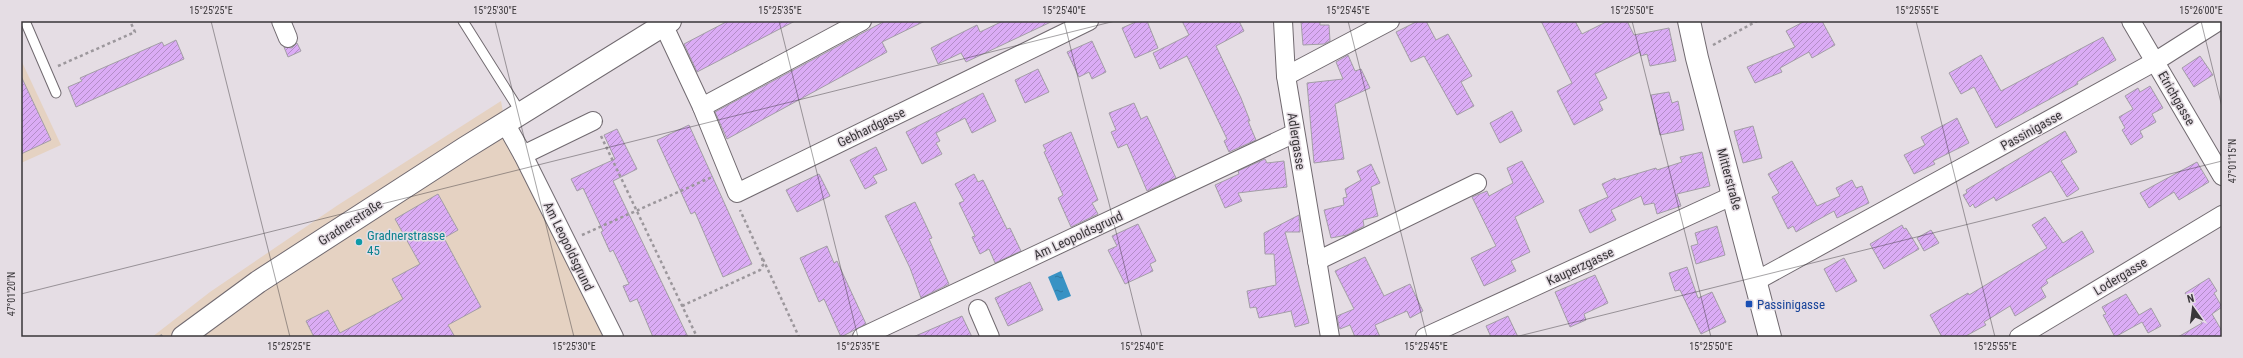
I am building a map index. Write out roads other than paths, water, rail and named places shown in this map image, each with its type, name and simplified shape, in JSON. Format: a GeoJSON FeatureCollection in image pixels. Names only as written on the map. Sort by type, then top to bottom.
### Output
{"type":"FeatureCollection","features":[{"type":"Feature","properties":{"kind":"main road","name":"Mitterstraße"},"geometry":{"type":"LineString","coordinates":[[1689,21],[1697,58],[1770,337]]}},
{"type":"Feature","properties":{"kind":"main road","name":"Gradnerstraße"},"geometry":{"type":"LineString","coordinates":[[183,337],[258,282],[513,118],[667,23]]}},
{"type":"Feature","properties":{"kind":"street"},"geometry":{"type":"LineString","coordinates":[[281,21],[288,38]]}},
{"type":"Feature","properties":{"kind":"street"},"geometry":{"type":"LineString","coordinates":[[667,23],[702,107],[862,21]]}},
{"type":"Feature","properties":{"kind":"street","name":"Gebhardgasse"},"geometry":{"type":"LineString","coordinates":[[702,107],[737,193],[1089,21]]}},
{"type":"Feature","properties":{"kind":"street","name":"Adlergasse"},"geometry":{"type":"LineString","coordinates":[[1283,21],[1286,76],[1330,337]]}},
{"type":"Feature","properties":{"kind":"street"},"geometry":{"type":"LineString","coordinates":[[1286,76],[1390,21]]}},
{"type":"Feature","properties":{"kind":"street","name":"Etrichgasse"},"geometry":{"type":"LineString","coordinates":[[2131,21],[2156,61],[2222,176]]}},
{"type":"Feature","properties":{"kind":"street","name":"Passinigasse"},"geometry":{"type":"LineString","coordinates":[[1756,281],[2156,61],[2219,21]]}},
{"type":"Feature","properties":{"kind":"street","name":"Am Leopoldsgrund"},"geometry":{"type":"LineString","coordinates":[[513,118],[523,154],[614,337]]}},
{"type":"Feature","properties":{"kind":"street"},"geometry":{"type":"LineString","coordinates":[[523,154],[593,121]]}},
{"type":"Feature","properties":{"kind":"street","name":"Am Leopoldsgrund"},"geometry":{"type":"LineString","coordinates":[[862,337],[1295,133]]}},
{"type":"Feature","properties":{"kind":"street"},"geometry":{"type":"LineString","coordinates":[[1317,261],[1477,183]]}},
{"type":"Feature","properties":{"kind":"street","name":"Kauperzgasse"},"geometry":{"type":"LineString","coordinates":[[1426,337],[1734,195]]}},
{"type":"Feature","properties":{"kind":"street","name":"Lodergasse"},"geometry":{"type":"LineString","coordinates":[[2018,337],[2222,216]]}},
{"type":"Feature","properties":{"kind":"street"},"geometry":{"type":"LineString","coordinates":[[978,309],[990,337]]}},
{"type":"Feature","properties":{"kind":"lane"},"geometry":{"type":"LineString","coordinates":[[25,21],[25,33],[46,71],[56,93]]}},
{"type":"Feature","properties":{"kind":"lane"},"geometry":{"type":"LineString","coordinates":[[463,21],[513,118]]}},
{"type":"Feature","properties":{"kind":"water"},"geometry":{"type":"Polygon","coordinates":[[[1061,271],[1071,296],[1058,301],[1048,277],[1061,271]]]}},
{"type":"Feature","properties":{"kind":"place","name":"Gradnerstrasse 45"},"geometry":{"type":"Point","coordinates":[359,242]}},
{"type":"Feature","properties":{"kind":"place","name":"Passinigasse"},"geometry":{"type":"Point","coordinates":[1749,304]}}]}
